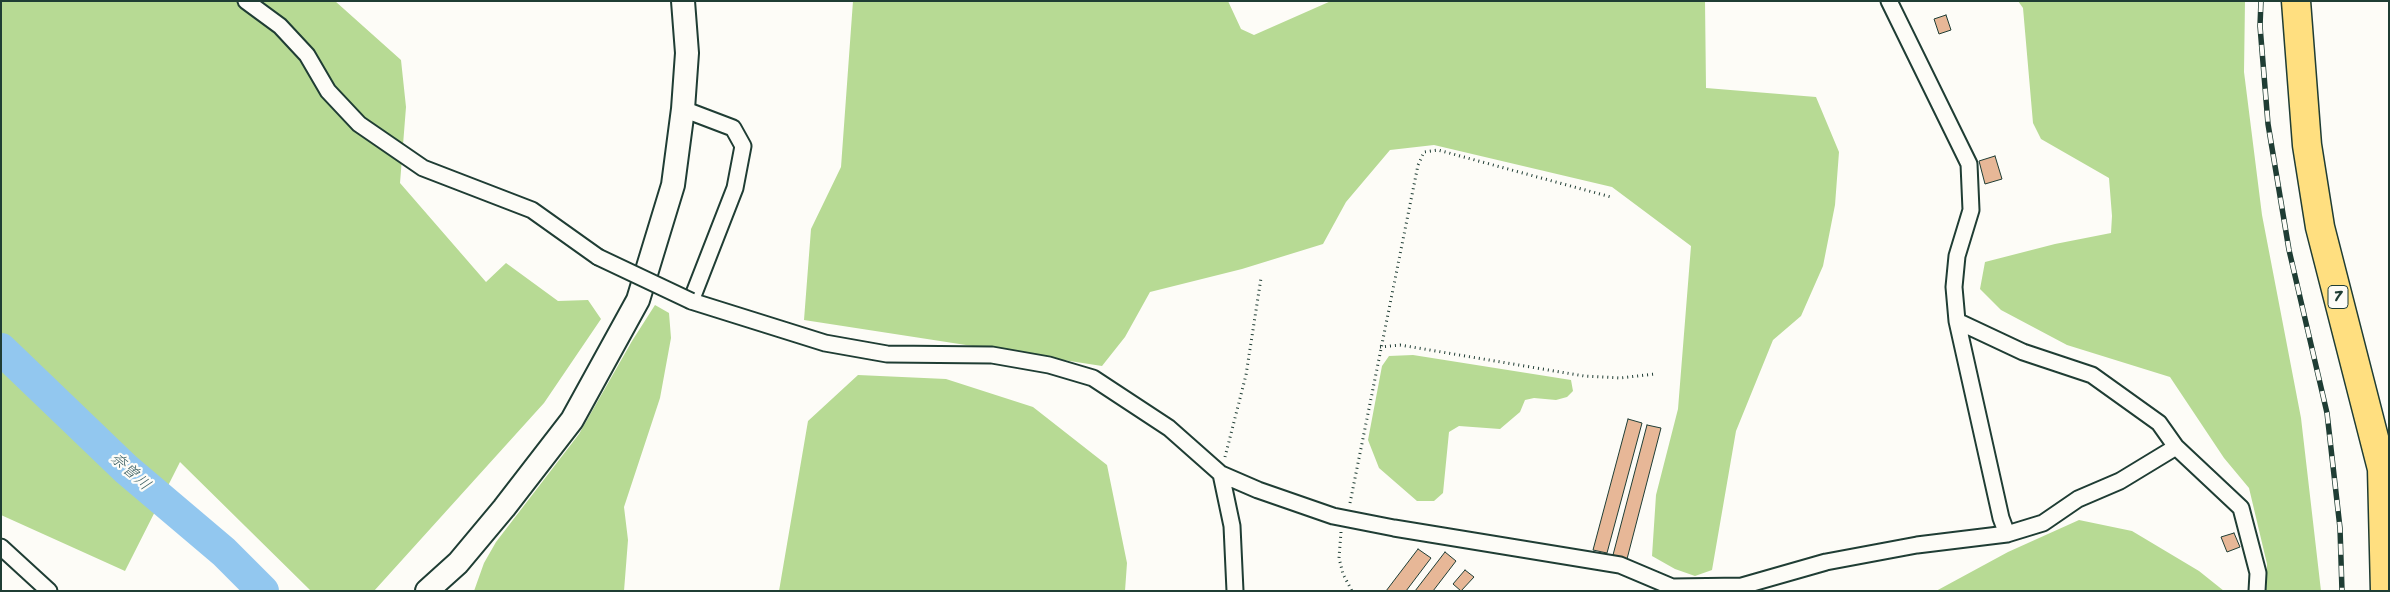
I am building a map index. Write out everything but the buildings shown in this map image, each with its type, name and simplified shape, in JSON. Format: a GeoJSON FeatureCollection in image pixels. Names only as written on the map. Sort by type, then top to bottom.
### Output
{"type":"FeatureCollection","features":[{"type":"Feature","properties":{"kind":"highway","name":"7"},"geometry":{"type":"LineString","coordinates":[[2296,1],[2307,144],[2320,227],[2382,469],[2386,591]]}},
{"type":"Feature","properties":{"kind":"street"},"geometry":{"type":"LineString","coordinates":[[246,1],[280,26],[307,54],[328,91],[359,124],[423,168],[532,210],[598,257],[692,301],[825,343],[887,354],[992,355],[1049,365],[1093,378],[1168,428],[1221,474],[1258,490],[1342,518],[1620,565],[1672,586],[1742,586],[1826,562],[1897,548],[2007,534],[2043,523],[2078,499],[2120,481],[2176,447]]}},
{"type":"Feature","properties":{"kind":"street"},"geometry":{"type":"LineString","coordinates":[[427,591],[458,562],[499,515],[572,420],[638,300],[674,184],[683,109],[687,53],[683,1]]}},
{"type":"Feature","properties":{"kind":"street"},"geometry":{"type":"LineString","coordinates":[[1889,1],[1969,164],[1971,210],[1958,256],[1954,287],[1957,321],[2001,518],[2007,534]]}},
{"type":"Feature","properties":{"kind":"street"},"geometry":{"type":"LineString","coordinates":[[683,109],[733,128],[743,146],[735,188],[692,301]]}},
{"type":"Feature","properties":{"kind":"street"},"geometry":{"type":"LineString","coordinates":[[1957,321],[2023,352],[2092,375],[2159,423],[2176,447],[2241,508],[2258,573],[2257,591]]}},
{"type":"Feature","properties":{"kind":"street"},"geometry":{"type":"LineString","coordinates":[[1221,474],[1232,526],[1235,591]]}},
{"type":"Feature","properties":{"kind":"street"},"geometry":{"type":"LineString","coordinates":[[1,547],[48,591]]}},
{"type":"Feature","properties":{"kind":"path"},"geometry":{"type":"LineString","coordinates":[[1352,591],[1343,574],[1339,558],[1342,518],[1350,505],[1380,347],[1418,165],[1424,152],[1438,150],[1611,197]]}},
{"type":"Feature","properties":{"kind":"path"},"geometry":{"type":"LineString","coordinates":[[1221,474],[1246,375],[1261,278]]}},
{"type":"Feature","properties":{"kind":"path"},"geometry":{"type":"LineString","coordinates":[[1380,347],[1400,345],[1584,376],[1620,378],[1655,374]]}},
{"type":"Feature","properties":{"kind":"green space"},"geometry":{"type":"Polygon","coordinates":[[[1,1],[335,1],[401,60],[406,107],[400,183],[486,282],[506,263],[558,301],[588,300],[601,319],[544,403],[374,591],[311,591],[180,462],[125,571],[1,515],[1,1]]]}},
{"type":"Feature","properties":{"kind":"green space"},"geometry":{"type":"Polygon","coordinates":[[[853,1],[1228,1],[1241,29],[1254,35],[1331,1],[1705,1],[1706,88],[1816,97],[1839,152],[1835,205],[1823,266],[1801,316],[1773,340],[1736,431],[1712,570],[1695,576],[1675,569],[1652,556],[1656,495],[1678,409],[1691,246],[1612,187],[1434,145],[1390,150],[1346,202],[1323,244],[1242,269],[1150,292],[1125,337],[1102,366],[804,320],[811,229],[841,167],[853,1]]]}},
{"type":"Feature","properties":{"kind":"green space"},"geometry":{"type":"Polygon","coordinates":[[[2018,1],[2245,1],[2244,72],[2262,215],[2301,418],[2321,591],[2266,591],[2267,564],[2249,488],[2224,458],[2170,377],[2067,345],[2001,310],[1980,289],[1985,262],[2055,244],[2111,233],[2112,216],[2109,178],[2041,139],[2033,123],[2023,8],[2018,1]]]}},
{"type":"Feature","properties":{"kind":"green space"},"geometry":{"type":"Polygon","coordinates":[[[655,305],[669,313],[671,338],[660,398],[624,507],[628,540],[624,591],[474,591],[484,563],[496,542],[579,434],[632,341],[655,305]]]}},
{"type":"Feature","properties":{"kind":"green space"},"geometry":{"type":"Polygon","coordinates":[[[1413,355],[1571,380],[1573,391],[1567,397],[1556,400],[1534,398],[1525,400],[1520,412],[1500,429],[1459,426],[1449,432],[1443,493],[1434,501],[1417,501],[1379,468],[1368,440],[1382,366],[1389,356],[1413,355]]]}},
{"type":"Feature","properties":{"kind":"green space"},"geometry":{"type":"Polygon","coordinates":[[[858,375],[946,379],[1033,407],[1107,465],[1127,563],[1125,591],[779,591],[808,421],[858,375]]]}},
{"type":"Feature","properties":{"kind":"green space"},"geometry":{"type":"Polygon","coordinates":[[[2079,520],[2132,531],[2199,571],[2224,591],[1936,591],[2008,552],[2079,520]]]}},
{"type":"Feature","properties":{"kind":"waterway","name":"奈曽川"},"geometry":{"type":"LineString","coordinates":[[1,349],[126,469],[224,552],[263,591]]}},
{"type":"Feature","properties":{"kind":"railway"},"geometry":{"type":"LineString","coordinates":[[2261,1],[2260,26],[2268,124],[2289,250],[2327,413],[2340,528],[2342,591]]}}]}
